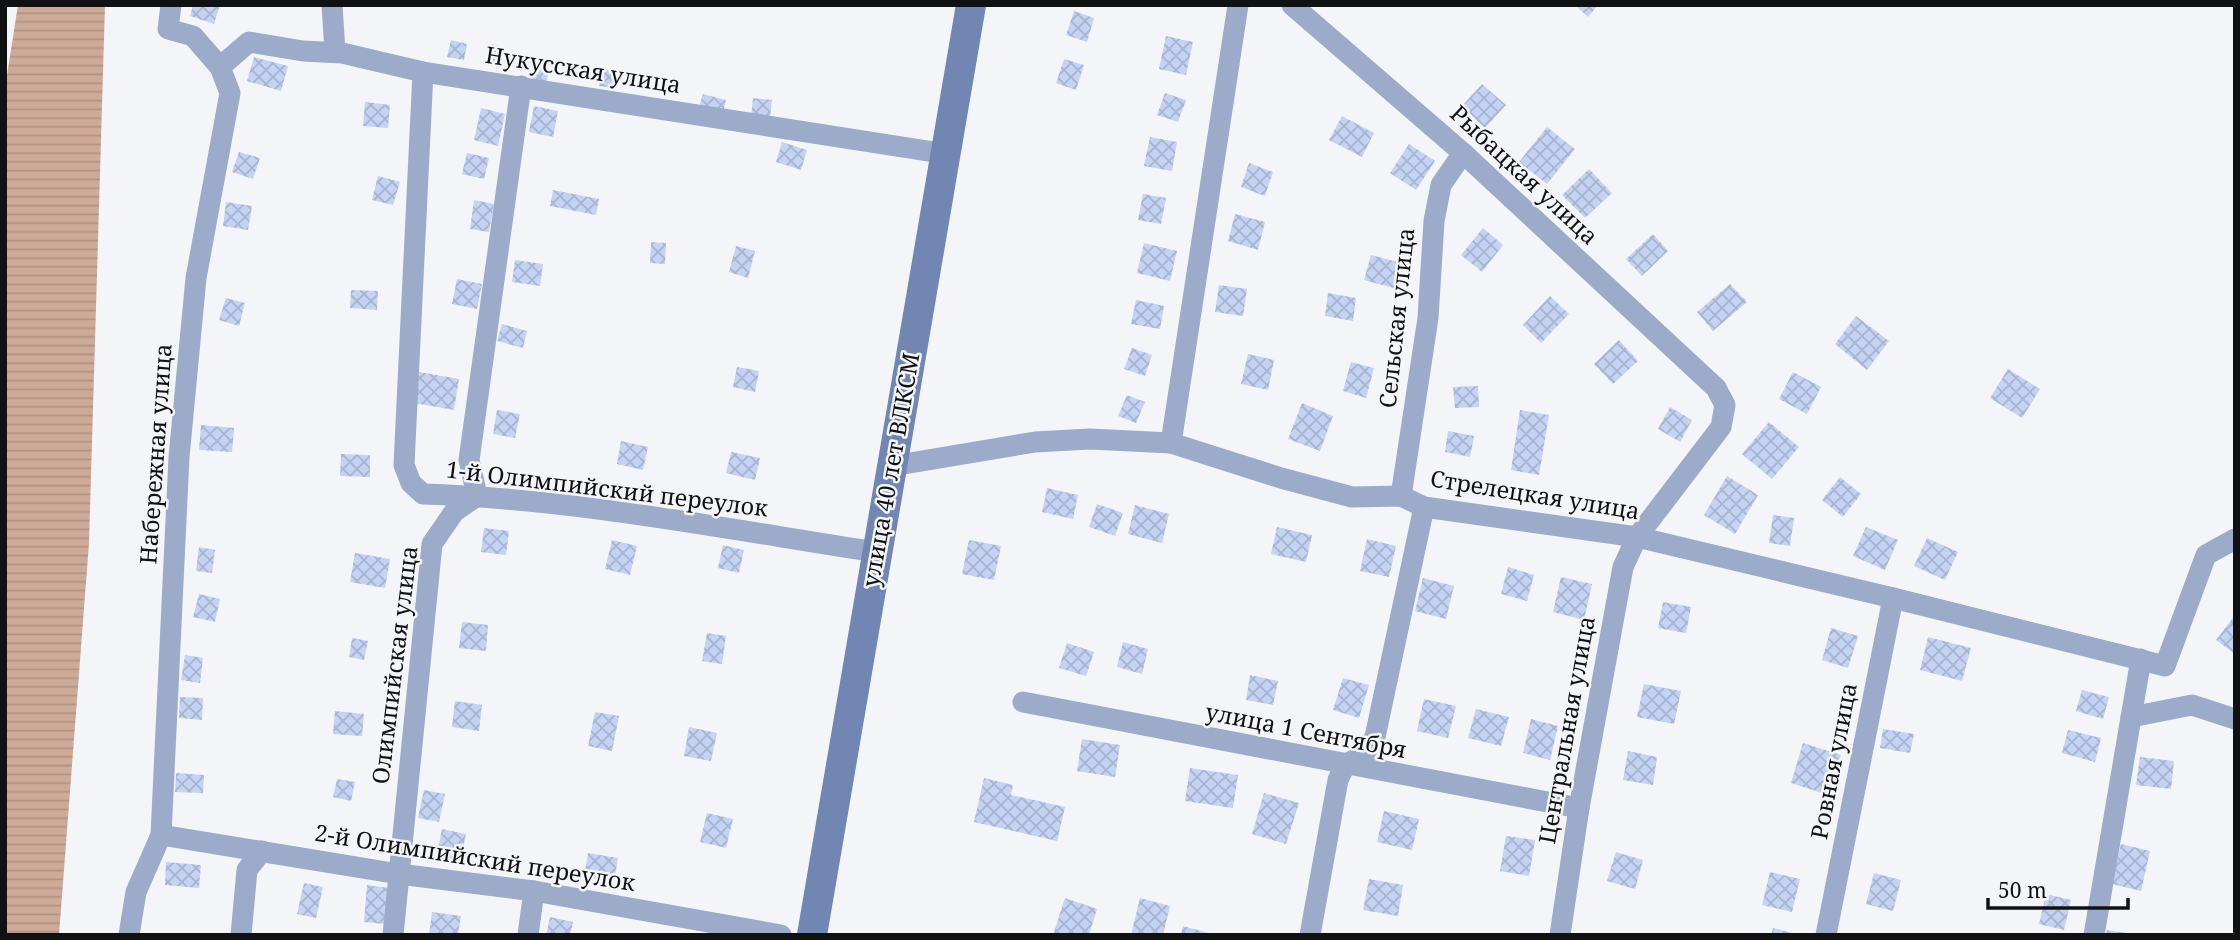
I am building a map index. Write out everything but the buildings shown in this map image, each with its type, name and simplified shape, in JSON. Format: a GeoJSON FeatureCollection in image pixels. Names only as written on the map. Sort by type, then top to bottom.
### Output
{"type":"FeatureCollection","features":[{"type":"Feature","properties":{"kind":"street","name":"Набережная улица"},"geometry":{"type":"LineString","coordinates":[[129,935],[136,892],[161,835],[179,457],[194,292],[230,93],[220,67],[193,36],[168,29],[171,5]]}},
{"type":"Feature","properties":{"kind":"street"},"geometry":{"type":"LineString","coordinates":[[332,5],[335,52]]}},
{"type":"Feature","properties":{"kind":"street","name":"улица 40 лет ВЛКСМ"},"geometry":{"type":"LineString","coordinates":[[812,935],[971,5]]}},
{"type":"Feature","properties":{"kind":"street"},"geometry":{"type":"LineString","coordinates":[[1171,443],[1238,5]]}},
{"type":"Feature","properties":{"kind":"street","name":"Рыбацкая улица"},"geometry":{"type":"LineString","coordinates":[[1292,5],[1463,153],[1716,388]]}},
{"type":"Feature","properties":{"kind":"street","name":"Нукусская улица"},"geometry":{"type":"LineString","coordinates":[[220,67],[249,42],[303,51],[335,52],[423,72],[947,154]]}},
{"type":"Feature","properties":{"kind":"street","name":"1-й Олимпийский переулок"},"geometry":{"type":"LineString","coordinates":[[423,72],[404,465],[411,483],[423,494],[477,496],[617,512],[876,552]]}},
{"type":"Feature","properties":{"kind":"street"},"geometry":{"type":"LineString","coordinates":[[477,496],[470,460],[522,86]]}},
{"type":"Feature","properties":{"kind":"street","name":"Сельская улица"},"geometry":{"type":"LineString","coordinates":[[1401,496],[1428,318],[1434,221],[1441,185],[1463,153]]}},
{"type":"Feature","properties":{"kind":"street","name":"Центральная улица"},"geometry":{"type":"LineString","coordinates":[[1560,935],[1579,808],[1623,567],[1637,537],[1721,427],[1725,405],[1716,388]]}},
{"type":"Feature","properties":{"kind":"street","name":"Стрелецкая улица"},"geometry":{"type":"LineString","coordinates":[[892,466],[1035,442],[1090,439],[1171,443],[1352,497],[1401,496],[1424,508],[1637,537],[2165,666],[2207,555],[2235,539]]}},
{"type":"Feature","properties":{"kind":"street","name":"Олимпийская улица"},"geometry":{"type":"LineString","coordinates":[[393,935],[432,544],[454,512],[477,496]]}},
{"type":"Feature","properties":{"kind":"street"},"geometry":{"type":"LineString","coordinates":[[1310,935],[1338,780],[1345,765],[1364,754],[1374,737],[1424,508]]}},
{"type":"Feature","properties":{"kind":"street","name":"Ровная улица"},"geometry":{"type":"LineString","coordinates":[[1826,935],[1893,598]]}},
{"type":"Feature","properties":{"kind":"street"},"geometry":{"type":"LineString","coordinates":[[2094,935],[2141,659]]}},
{"type":"Feature","properties":{"kind":"street","name":"улица 1 Сентября"},"geometry":{"type":"LineString","coordinates":[[1023,702],[1579,808]]}},
{"type":"Feature","properties":{"kind":"street"},"geometry":{"type":"LineString","coordinates":[[2131,717],[2192,705],[2235,719]]}},
{"type":"Feature","properties":{"kind":"street","name":"2-й Олимпийский переулок"},"geometry":{"type":"LineString","coordinates":[[161,835],[398,874],[534,891],[781,935]]}},
{"type":"Feature","properties":{"kind":"street"},"geometry":{"type":"LineString","coordinates":[[241,935],[247,870],[262,851]]}},
{"type":"Feature","properties":{"kind":"street"},"geometry":{"type":"LineString","coordinates":[[528,935],[534,891]]}},
{"type":"Feature","properties":{"kind":"shaded area"},"geometry":{"type":"Polygon","coordinates":[[[18,5],[105,5],[89,543],[59,935],[5,935],[5,88],[18,5]]]}}]}
